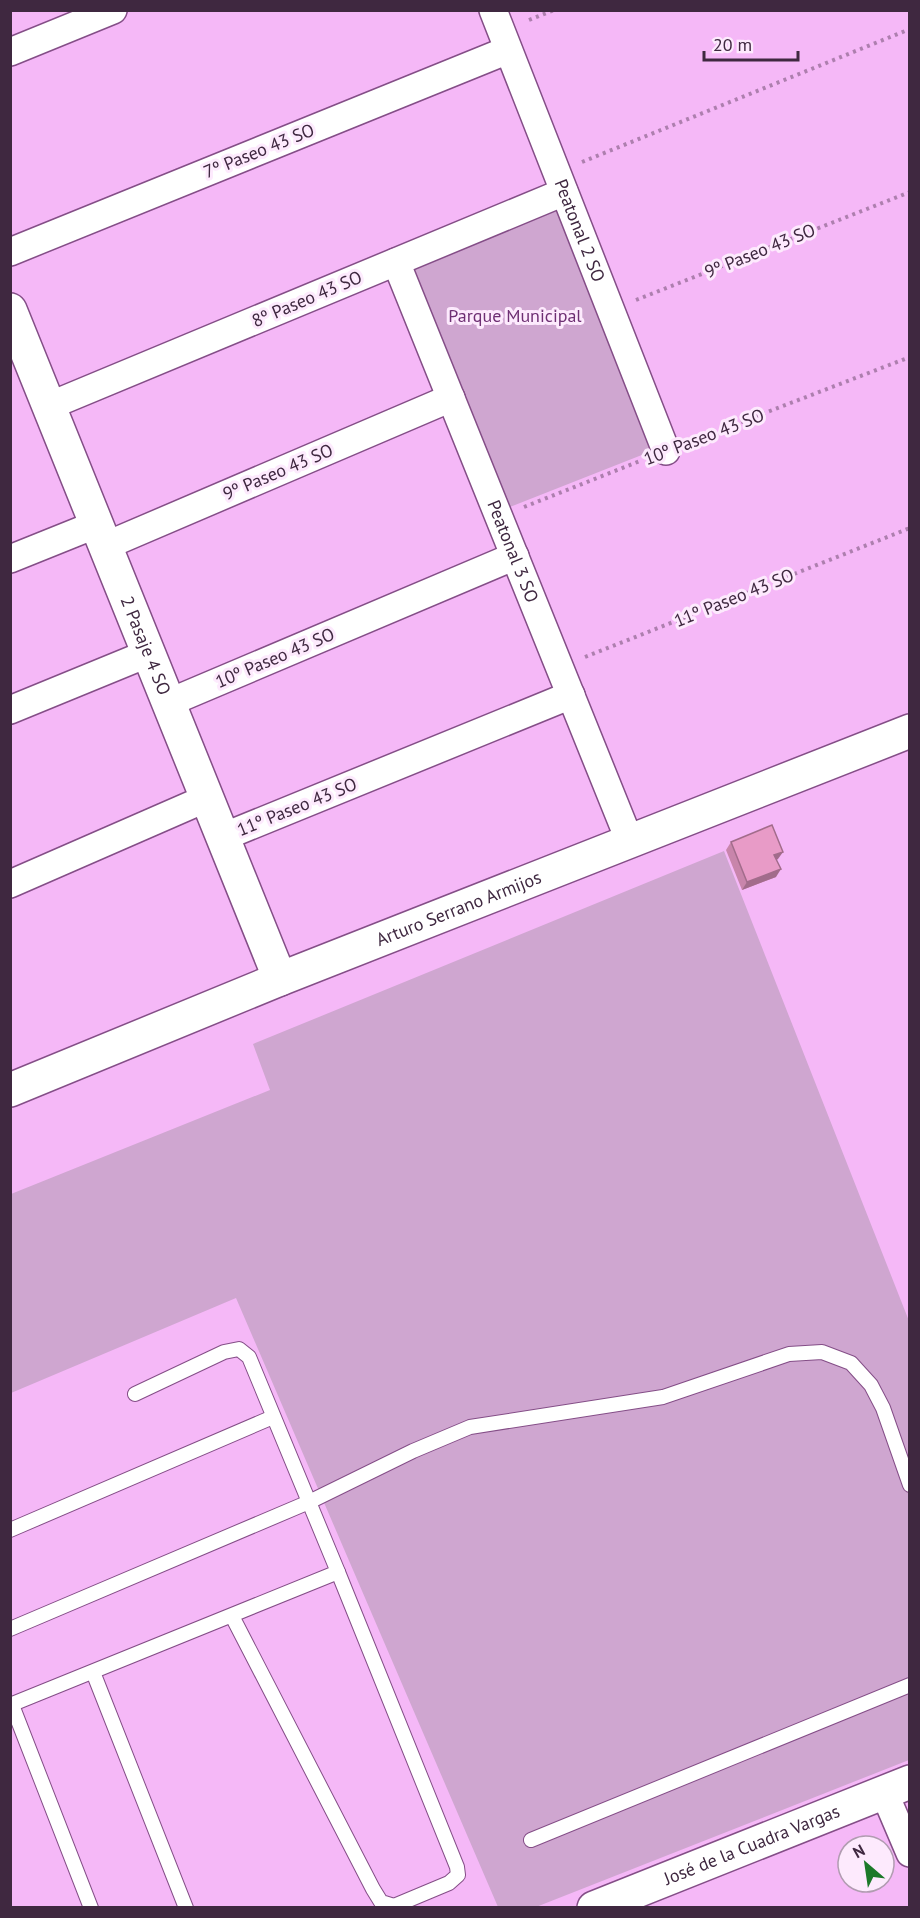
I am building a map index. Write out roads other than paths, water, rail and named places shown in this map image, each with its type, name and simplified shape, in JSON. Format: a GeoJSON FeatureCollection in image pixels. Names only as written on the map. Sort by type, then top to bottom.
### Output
{"type":"FeatureCollection","features":[{"type":"Feature","properties":{"kind":"street"},"geometry":{"type":"LineString","coordinates":[[10,52],[113,10]]}},
{"type":"Feature","properties":{"kind":"street","name":"Peatonal 2 SO"},"geometry":{"type":"LineString","coordinates":[[493,10],[666,451]]}},
{"type":"Feature","properties":{"kind":"street","name":"7º Paseo 43 SO"},"geometry":{"type":"LineString","coordinates":[[10,252],[508,50]]}},
{"type":"Feature","properties":{"kind":"street","name":"8º Paseo 43 SO"},"geometry":{"type":"LineString","coordinates":[[49,406],[396,262],[560,182]]}},
{"type":"Feature","properties":{"kind":"street","name":"Peatonal 3 SO"},"geometry":{"type":"LineString","coordinates":[[396,262],[630,842]]}},
{"type":"Feature","properties":{"kind":"street","name":"2 Pasaje 4 SO"},"geometry":{"type":"LineString","coordinates":[[10,310],[280,979]]}},
{"type":"Feature","properties":{"kind":"street","name":"9º Paseo 43 SO"},"geometry":{"type":"LineString","coordinates":[[10,559],[101,535],[451,398]]}},
{"type":"Feature","properties":{"kind":"street","name":"10º Paseo 43 SO"},"geometry":{"type":"LineString","coordinates":[[168,703],[515,556]]}},
{"type":"Feature","properties":{"kind":"street"},"geometry":{"type":"LineString","coordinates":[[10,710],[149,653]]}},
{"type":"Feature","properties":{"kind":"street","name":"11º Paseo 43 SO"},"geometry":{"type":"LineString","coordinates":[[223,837],[571,695]]}},
{"type":"Feature","properties":{"kind":"street","name":"Arturo Serrano Armijos"},"geometry":{"type":"LineString","coordinates":[[10,1090],[280,979],[909,731]]}},
{"type":"Feature","properties":{"kind":"street"},"geometry":{"type":"LineString","coordinates":[[10,884],[207,798]]}},
{"type":"Feature","properties":{"kind":"street"},"geometry":{"type":"LineString","coordinates":[[897,1787],[909,1853]]}},
{"type":"Feature","properties":{"kind":"street","name":"José de la Cuadra Vargas"},"geometry":{"type":"LineString","coordinates":[[594,1908],[897,1787]]}},
{"type":"Feature","properties":{"kind":"lane"},"geometry":{"type":"LineString","coordinates":[[135,1394],[224,1352],[239,1349],[249,1357],[457,1867],[458,1875],[449,1883],[393,1906],[381,1902],[232,1616]]}},
{"type":"Feature","properties":{"kind":"lane"},"geometry":{"type":"LineString","coordinates":[[10,1629],[309,1502],[413,1451],[470,1427],[663,1397],[789,1354],[822,1352],[851,1363],[871,1385],[883,1408],[909,1485]]}},
{"type":"Feature","properties":{"kind":"lane"},"geometry":{"type":"LineString","coordinates":[[10,1530],[273,1416]]}},
{"type":"Feature","properties":{"kind":"lane"},"geometry":{"type":"LineString","coordinates":[[91,1908],[11,1705],[338,1572]]}},
{"type":"Feature","properties":{"kind":"lane"},"geometry":{"type":"LineString","coordinates":[[93,1672],[186,1908]]}},
{"type":"Feature","properties":{"kind":"lane"},"geometry":{"type":"LineString","coordinates":[[531,1840],[909,1685]]}},
{"type":"Feature","properties":{"kind":"park label","name":"Parque Municipal"},"geometry":{"type":"Point","coordinates":[515,316]}}]}
